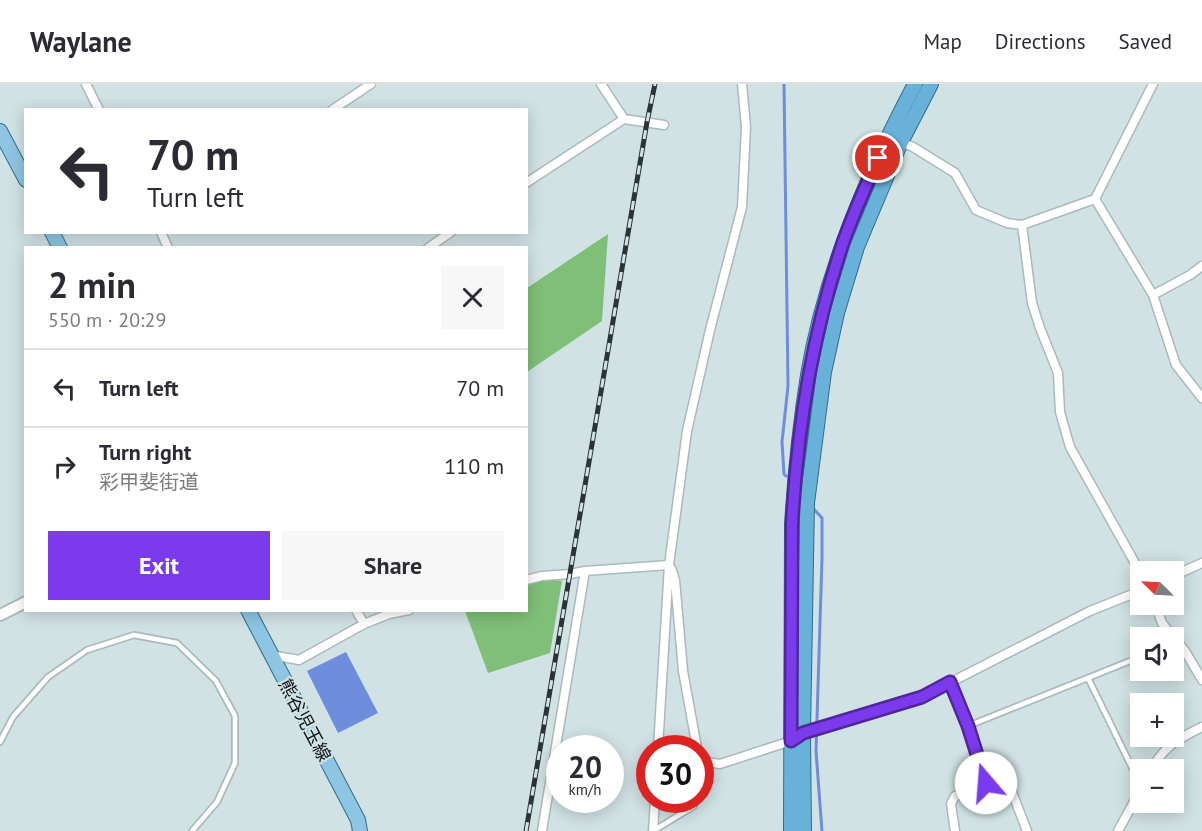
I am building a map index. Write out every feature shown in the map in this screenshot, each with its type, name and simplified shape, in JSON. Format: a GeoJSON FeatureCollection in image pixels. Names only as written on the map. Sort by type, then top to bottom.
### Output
{"type":"FeatureCollection","features":[{"type":"Feature","properties":{"kind":"highway"},"geometry":{"type":"LineString","coordinates":[[791,831],[792,525],[808,374],[823,309],[843,243],[887,137],[915,84]]}},
{"type":"Feature","properties":{"kind":"highway"},"geometry":{"type":"LineString","coordinates":[[804,831],[803,733],[807,503],[824,372],[837,313],[857,248],[901,142],[931,84]]}},
{"type":"Feature","properties":{"kind":"main road"},"geometry":{"type":"LineString","coordinates":[[0,131],[24,176]]}},
{"type":"Feature","properties":{"kind":"main road","name":"熊谷児玉線"},"geometry":{"type":"LineString","coordinates":[[249,612],[358,820],[360,831]]}},
{"type":"Feature","properties":{"kind":"street"},"geometry":{"type":"LineString","coordinates":[[86,84],[98,108]]}},
{"type":"Feature","properties":{"kind":"street"},"geometry":{"type":"LineString","coordinates":[[335,108],[371,84]]}},
{"type":"Feature","properties":{"kind":"street"},"geometry":{"type":"LineString","coordinates":[[601,84],[624,119]]}},
{"type":"Feature","properties":{"kind":"street"},"geometry":{"type":"LineString","coordinates":[[659,735],[669,565],[687,431],[742,207],[746,128],[742,84]]}},
{"type":"Feature","properties":{"kind":"street"},"geometry":{"type":"LineString","coordinates":[[901,142],[955,173],[976,210],[1007,223],[1022,225],[1095,199],[1153,84]]}},
{"type":"Feature","properties":{"kind":"street"},"geometry":{"type":"LineString","coordinates":[[528,182],[624,119],[664,125]]}},
{"type":"Feature","properties":{"kind":"street"},"geometry":{"type":"LineString","coordinates":[[1095,199],[1153,295],[1176,365],[1202,398]]}},
{"type":"Feature","properties":{"kind":"street"},"geometry":{"type":"LineString","coordinates":[[1022,225],[1032,303],[1058,373],[1060,412],[1070,447],[1134,561]]}},
{"type":"Feature","properties":{"kind":"street"},"geometry":{"type":"LineString","coordinates":[[431,246],[448,234]]}},
{"type":"Feature","properties":{"kind":"street"},"geometry":{"type":"LineString","coordinates":[[1153,295],[1202,266]]}},
{"type":"Feature","properties":{"kind":"street"},"geometry":{"type":"LineString","coordinates":[[1184,571],[1202,563]]}},
{"type":"Feature","properties":{"kind":"street"},"geometry":{"type":"LineString","coordinates":[[528,580],[585,571],[669,565]]}},
{"type":"Feature","properties":{"kind":"street"},"geometry":{"type":"LineString","coordinates":[[669,565],[675,580],[683,671],[695,735]]}},
{"type":"Feature","properties":{"kind":"street"},"geometry":{"type":"LineString","coordinates":[[542,831],[585,571]]}},
{"type":"Feature","properties":{"kind":"street"},"geometry":{"type":"LineString","coordinates":[[714,763],[720,764],[791,741],[803,733],[922,697],[1090,611],[1130,595]]}},
{"type":"Feature","properties":{"kind":"street"},"geometry":{"type":"LineString","coordinates":[[0,615],[24,603]]}},
{"type":"Feature","properties":{"kind":"street"},"geometry":{"type":"LineString","coordinates":[[357,612],[364,624]]}},
{"type":"Feature","properties":{"kind":"street"},"geometry":{"type":"LineString","coordinates":[[271,655],[299,660],[364,624],[399,612]]}},
{"type":"Feature","properties":{"kind":"street"},"geometry":{"type":"LineString","coordinates":[[1184,655],[1202,680]]}},
{"type":"Feature","properties":{"kind":"street"},"geometry":{"type":"LineString","coordinates":[[950,682],[968,726],[986,783]]}},
{"type":"Feature","properties":{"kind":"street"},"geometry":{"type":"LineString","coordinates":[[1157,759],[1172,742],[1202,727]]}},
{"type":"Feature","properties":{"kind":"street"},"geometry":{"type":"LineString","coordinates":[[955,831],[951,804],[955,796],[979,788],[986,783]]}},
{"type":"Feature","properties":{"kind":"street"},"geometry":{"type":"LineString","coordinates":[[986,783],[1012,792],[1027,831]]}},
{"type":"Feature","properties":{"kind":"street"},"geometry":{"type":"LineString","coordinates":[[1118,831],[1130,809]]}},
{"type":"Feature","properties":{"kind":"street"},"geometry":{"type":"LineString","coordinates":[[653,831],[654,813]]}},
{"type":"Feature","properties":{"kind":"lane"},"geometry":{"type":"LineString","coordinates":[[0,742],[13,717],[48,676],[87,650],[134,635],[177,643],[216,681],[235,716],[235,763],[218,802],[192,831]]}},
{"type":"Feature","properties":{"kind":"lane"},"geometry":{"type":"LineString","coordinates":[[968,726],[1130,661]]}},
{"type":"Feature","properties":{"kind":"lane"},"geometry":{"type":"LineString","coordinates":[[1088,678],[1130,764]]}},
{"type":"Feature","properties":{"kind":"lane"},"geometry":{"type":"LineString","coordinates":[[653,831],[683,813]]}},
{"type":"Feature","properties":{"kind":"green space"},"geometry":{"type":"Polygon","coordinates":[[[608,234],[602,321],[528,371],[528,287],[608,234]]]}},
{"type":"Feature","properties":{"kind":"green space"},"geometry":{"type":"Polygon","coordinates":[[[542,578],[562,581],[550,653],[488,673],[465,612],[528,612],[528,583],[542,578]]]}},
{"type":"Feature","properties":{"kind":"water"},"geometry":{"type":"Polygon","coordinates":[[[346,652],[378,713],[338,733],[307,671],[346,652]]]}},
{"type":"Feature","properties":{"kind":"waterway"},"geometry":{"type":"LineString","coordinates":[[784,84],[788,386],[782,442],[786,476]]}},
{"type":"Feature","properties":{"kind":"waterway"},"geometry":{"type":"LineString","coordinates":[[812,507],[822,518],[816,751],[822,831]]}},
{"type":"Feature","properties":{"kind":"railway"},"geometry":{"type":"LineString","coordinates":[[526,831],[655,84]]}},
{"type":"Feature","properties":{"kind":"route"},"geometry":{"type":"LineString","coordinates":[[878,158],[843,243],[823,309],[808,374],[792,525],[791,741],[803,733],[922,697],[950,682],[968,726],[986,783]]}}]}
